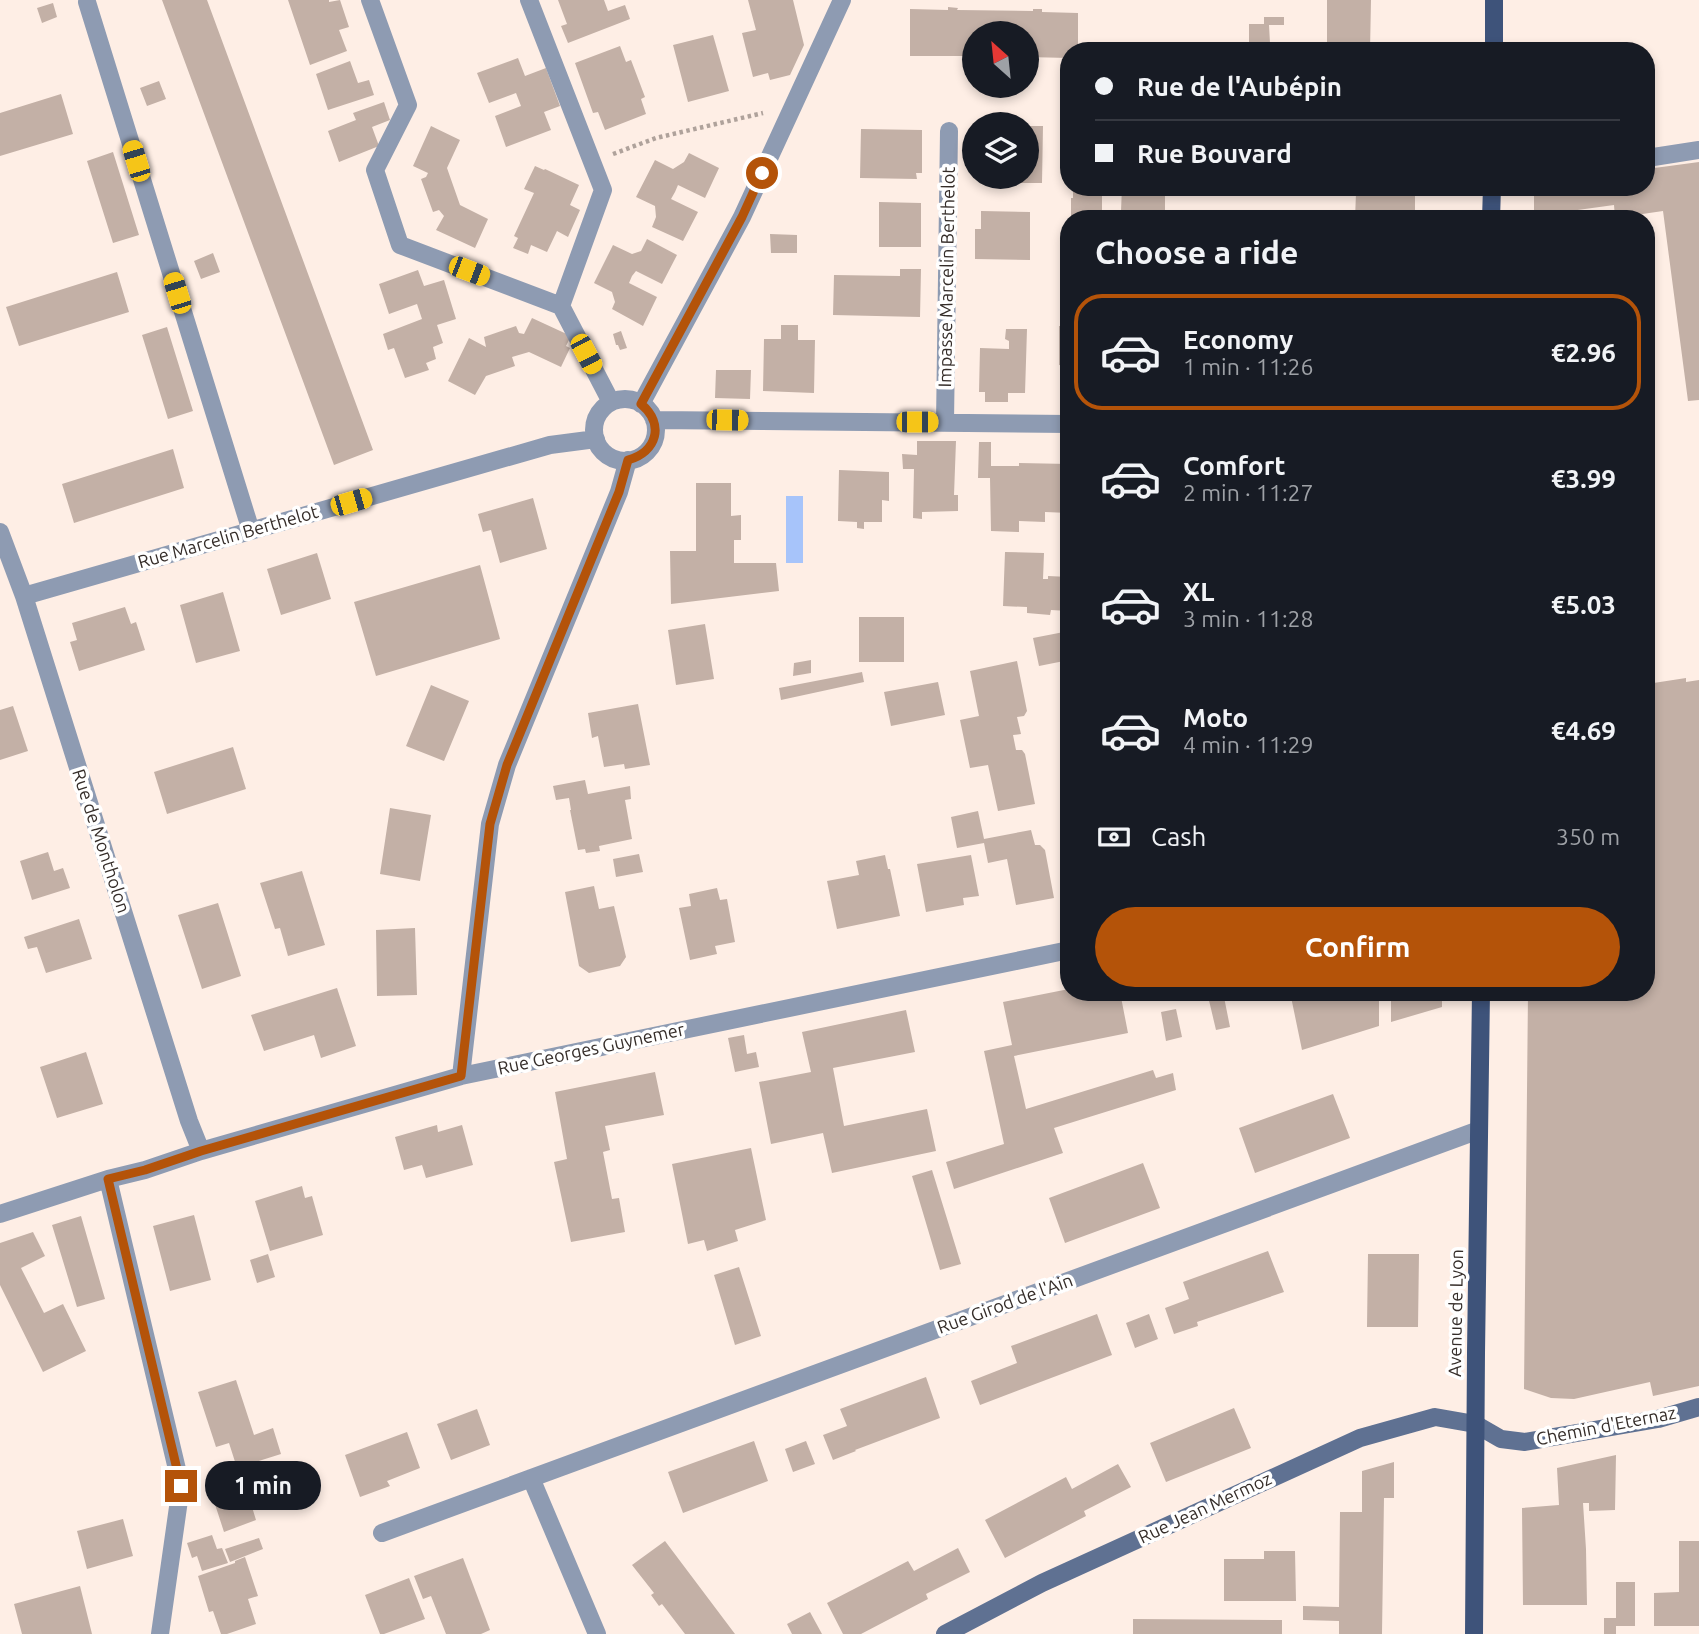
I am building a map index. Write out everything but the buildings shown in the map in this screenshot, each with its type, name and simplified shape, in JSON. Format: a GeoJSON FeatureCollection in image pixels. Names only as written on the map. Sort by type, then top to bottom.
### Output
{"type":"FeatureCollection","features":[{"type":"Feature","properties":{"kind":"main road"},"geometry":{"type":"LineString","coordinates":[[1494,0],[1494,42]]}},
{"type":"Feature","properties":{"kind":"main road","name":"Avenue de Lyon"},"geometry":{"type":"LineString","coordinates":[[1474,1634],[1481,1001]]}},
{"type":"Feature","properties":{"kind":"street"},"geometry":{"type":"LineString","coordinates":[[370,0],[408,105],[375,170],[400,245],[561,306],[611,402]]}},
{"type":"Feature","properties":{"kind":"street"},"geometry":{"type":"LineString","coordinates":[[529,0],[603,190],[561,306]]}},
{"type":"Feature","properties":{"kind":"street"},"geometry":{"type":"LineString","coordinates":[[641,404],[742,217],[842,0]]}},
{"type":"Feature","properties":{"kind":"street"},"geometry":{"type":"LineString","coordinates":[[87,2],[251,531]]}},
{"type":"Feature","properties":{"kind":"street","name":"Impasse Marcelin Berthelot"},"geometry":{"type":"LineString","coordinates":[[944,422],[949,131]]}},
{"type":"Feature","properties":{"kind":"street"},"geometry":{"type":"LineString","coordinates":[[1655,157],[1699,150]]}},
{"type":"Feature","properties":{"kind":"street"},"geometry":{"type":"LineString","coordinates":[[622,399],[641,404],[654,420],[656,431],[653,443],[647,451],[628,460],[609,456],[600,449],[596,439],[594,429],[597,417],[611,402],[622,399]]}},
{"type":"Feature","properties":{"kind":"street"},"geometry":{"type":"LineString","coordinates":[[654,420],[1060,424]]}},
{"type":"Feature","properties":{"kind":"street","name":"Rue Marcelin Berthelot"},"geometry":{"type":"LineString","coordinates":[[24,596],[550,445],[596,439]]}},
{"type":"Feature","properties":{"kind":"street"},"geometry":{"type":"LineString","coordinates":[[461,1076],[490,824],[507,765],[619,492],[628,460]]}},
{"type":"Feature","properties":{"kind":"street","name":"Rue de Montholon"},"geometry":{"type":"LineString","coordinates":[[0,532],[24,596],[189,1121],[201,1151]]}},
{"type":"Feature","properties":{"kind":"street","name":"Rue Georges Guynemer"},"geometry":{"type":"LineString","coordinates":[[0,1214],[201,1151],[461,1076],[1060,952]]}},
{"type":"Feature","properties":{"kind":"street","name":"Rue Girod de l'Ain"},"geometry":{"type":"LineString","coordinates":[[382,1533],[1479,1130]]}},
{"type":"Feature","properties":{"kind":"street"},"geometry":{"type":"LineString","coordinates":[[108,1179],[181,1486],[160,1634]]}},
{"type":"Feature","properties":{"kind":"street","name":"Chemin d'Eternaz"},"geometry":{"type":"LineString","coordinates":[[1475,1424],[1501,1439],[1525,1442],[1658,1419],[1699,1407]]}},
{"type":"Feature","properties":{"kind":"street","name":"Rue Jean Mermoz"},"geometry":{"type":"LineString","coordinates":[[945,1634],[1042,1583],[1360,1437],[1434,1417],[1475,1424]]}},
{"type":"Feature","properties":{"kind":"street"},"geometry":{"type":"LineString","coordinates":[[531,1478],[597,1634]]}},
{"type":"Feature","properties":{"kind":"path"},"geometry":{"type":"LineString","coordinates":[[592,162],[656,138],[793,108]]}},
{"type":"Feature","properties":{"kind":"water"},"geometry":{"type":"Polygon","coordinates":[[[786,496],[803,496],[803,563],[786,563],[786,496]]]}},
{"type":"Feature","properties":{"kind":"route"},"geometry":{"type":"LineString","coordinates":[[181,1486],[108,1179],[461,1076],[490,824],[507,765],[619,492],[628,460],[647,451],[653,443],[656,431],[654,420],[641,404],[742,217],[762,173]]}}]}
